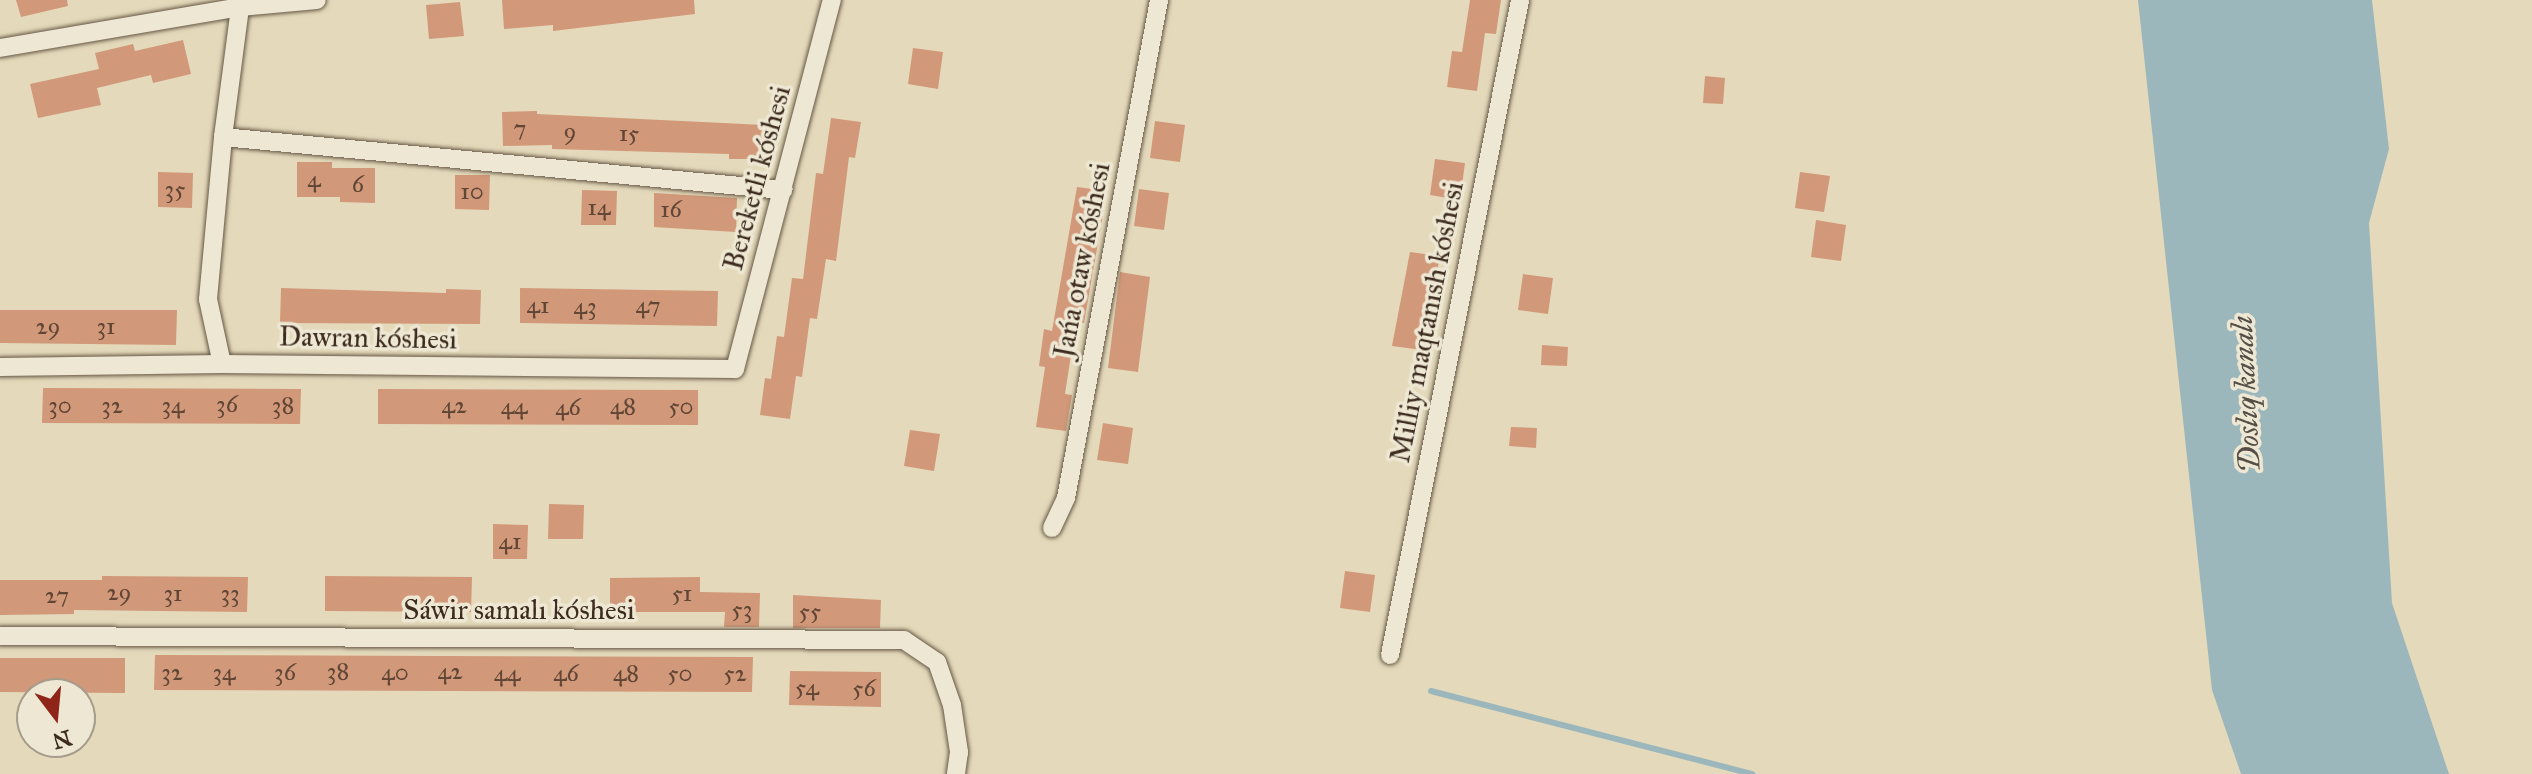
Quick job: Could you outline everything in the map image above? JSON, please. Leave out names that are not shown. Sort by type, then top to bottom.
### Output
[{"type":"street","points":[[0,48],[240,4],[317,0]]},
{"type":"street","name":"Bereketli kóshesi","points":[[735,369],[832,0]]},
{"type":"street","name":"Jańa otaw kóshesi","points":[[1052,528],[1066,498],[1159,0]]},
{"type":"street","name":"Milliy maqtanısh kóshesi","points":[[1390,655],[1520,0]]},
{"type":"street","points":[[222,364],[208,299],[223,137],[240,4]]},
{"type":"street","points":[[223,137],[783,190]]},
{"type":"street","name":"Dawran kóshesi","points":[[0,367],[222,364],[735,369]]},
{"type":"street","name":"Sáwir samalı kóshesi","points":[[0,636],[904,640],[937,662],[952,705],[959,752],[956,774]]},
{"type":"water","name":"Doslıq kanalı","points":[[2138,0],[2372,0],[2389,149],[2369,223],[2392,603],[2449,774],[2241,774],[2212,690]]},
{"type":"building","points":[[16,0],[67,0],[68,6],[21,17]]},
{"type":"building","points":[[502,0],[694,0],[695,14],[553,31],[553,25],[504,29]]},
{"type":"building","points":[[1470,0],[1501,0],[1496,34],[1485,33],[1477,91],[1447,87],[1452,51],[1462,52]]},
{"type":"building","points":[[460,2],[464,36],[429,39],[426,5]]},
{"type":"building","points":[[183,40],[191,74],[153,83],[151,75],[97,88],[101,105],[38,118],[30,84],[99,69],[95,53],[133,44],[135,51]]},
{"type":"building","points":[[913,48],[943,52],[938,89],[908,84]]},
{"type":"building","points":[[1705,76],[1725,78],[1723,104],[1703,103]]},
{"type":"building","points":[[537,111],[537,114],[764,125],[764,159],[729,159],[729,154],[552,149],[552,145],[503,146],[502,112]]},
{"type":"building","points":[[831,118],[861,122],[855,158],[849,157],[836,261],[826,259],[817,319],[810,318],[802,377],[796,376],[790,419],[760,415],[765,378],[771,379],[777,336],[784,337],[792,278],[803,279],[816,173],[823,174]]},
{"type":"building","points":[[1155,121],[1185,125],[1180,162],[1150,158]]},
{"type":"building","points":[[1435,159],[1465,163],[1460,200],[1430,195]]},
{"type":"building","points":[[297,162],[332,162],[332,168],[375,168],[375,203],[340,202],[340,197],[297,197]]},
{"type":"building","points":[[158,172],[193,173],[192,208],[158,207]]},
{"type":"building","points":[[1800,172],[1830,176],[1824,212],[1795,208]]},
{"type":"building","points":[[455,175],[490,175],[489,210],[455,209]]},
{"type":"building","points":[[1077,187],[1107,191],[1084,323],[1076,322],[1065,394],[1072,395],[1066,431],[1036,427],[1045,367],[1039,366],[1044,329],[1052,331]]},
{"type":"building","points":[[1139,189],[1169,193],[1164,230],[1134,226]]},
{"type":"building","points":[[582,190],[617,191],[616,225],[581,225]]},
{"type":"building","points":[[654,193],[737,198],[736,232],[654,227]]},
{"type":"building","points":[[1816,220],[1846,225],[1841,261],[1811,257]]},
{"type":"building","points":[[1410,252],[1440,256],[1422,350],[1392,346]]},
{"type":"building","points":[[1120,272],[1150,277],[1138,372],[1108,368]]},
{"type":"building","points":[[1523,274],[1553,278],[1548,314],[1518,310]]},
{"type":"building","points":[[281,288],[446,293],[446,289],[481,290],[480,324],[280,323]]},
{"type":"building","points":[[520,288],[718,291],[717,326],[520,323]]},
{"type":"building","points":[[0,310],[177,310],[176,345],[0,343]]},
{"type":"building","points":[[1542,345],[1568,347],[1567,366],[1541,365]]},
{"type":"building","points":[[43,388],[301,389],[300,424],[42,423]]},
{"type":"building","points":[[378,389],[698,390],[698,425],[378,424]]},
{"type":"building","points":[[1103,423],[1133,428],[1128,464],[1097,460]]},
{"type":"building","points":[[1511,427],[1537,428],[1536,448],[1509,446]]},
{"type":"building","points":[[910,430],[940,434],[934,471],[904,466]]},
{"type":"building","points":[[549,504],[584,505],[583,539],[548,539]]},
{"type":"building","points":[[493,524],[528,525],[527,559],[493,559]]},
{"type":"building","points":[[1345,571],[1375,575],[1370,612],[1340,608]]},
{"type":"building","points":[[102,576],[248,577],[247,612],[74,610],[74,614],[0,615],[0,580],[102,580]]},
{"type":"building","points":[[325,576],[472,577],[471,612],[325,611]]},
{"type":"building","points":[[700,577],[700,592],[760,593],[759,627],[724,627],[725,612],[610,612],[610,578]]},
{"type":"building","points":[[793,595],[881,600],[880,628],[793,628]]},
{"type":"building","points":[[155,655],[753,657],[752,692],[154,690]]},
{"type":"building","points":[[0,658],[125,658],[125,693],[96,693],[96,678],[16,678],[16,692],[0,692]]},
{"type":"building","points":[[790,671],[881,672],[881,707],[789,705]]},
{"type":"waterway","points":[[1431,691],[1752,774]]}]
